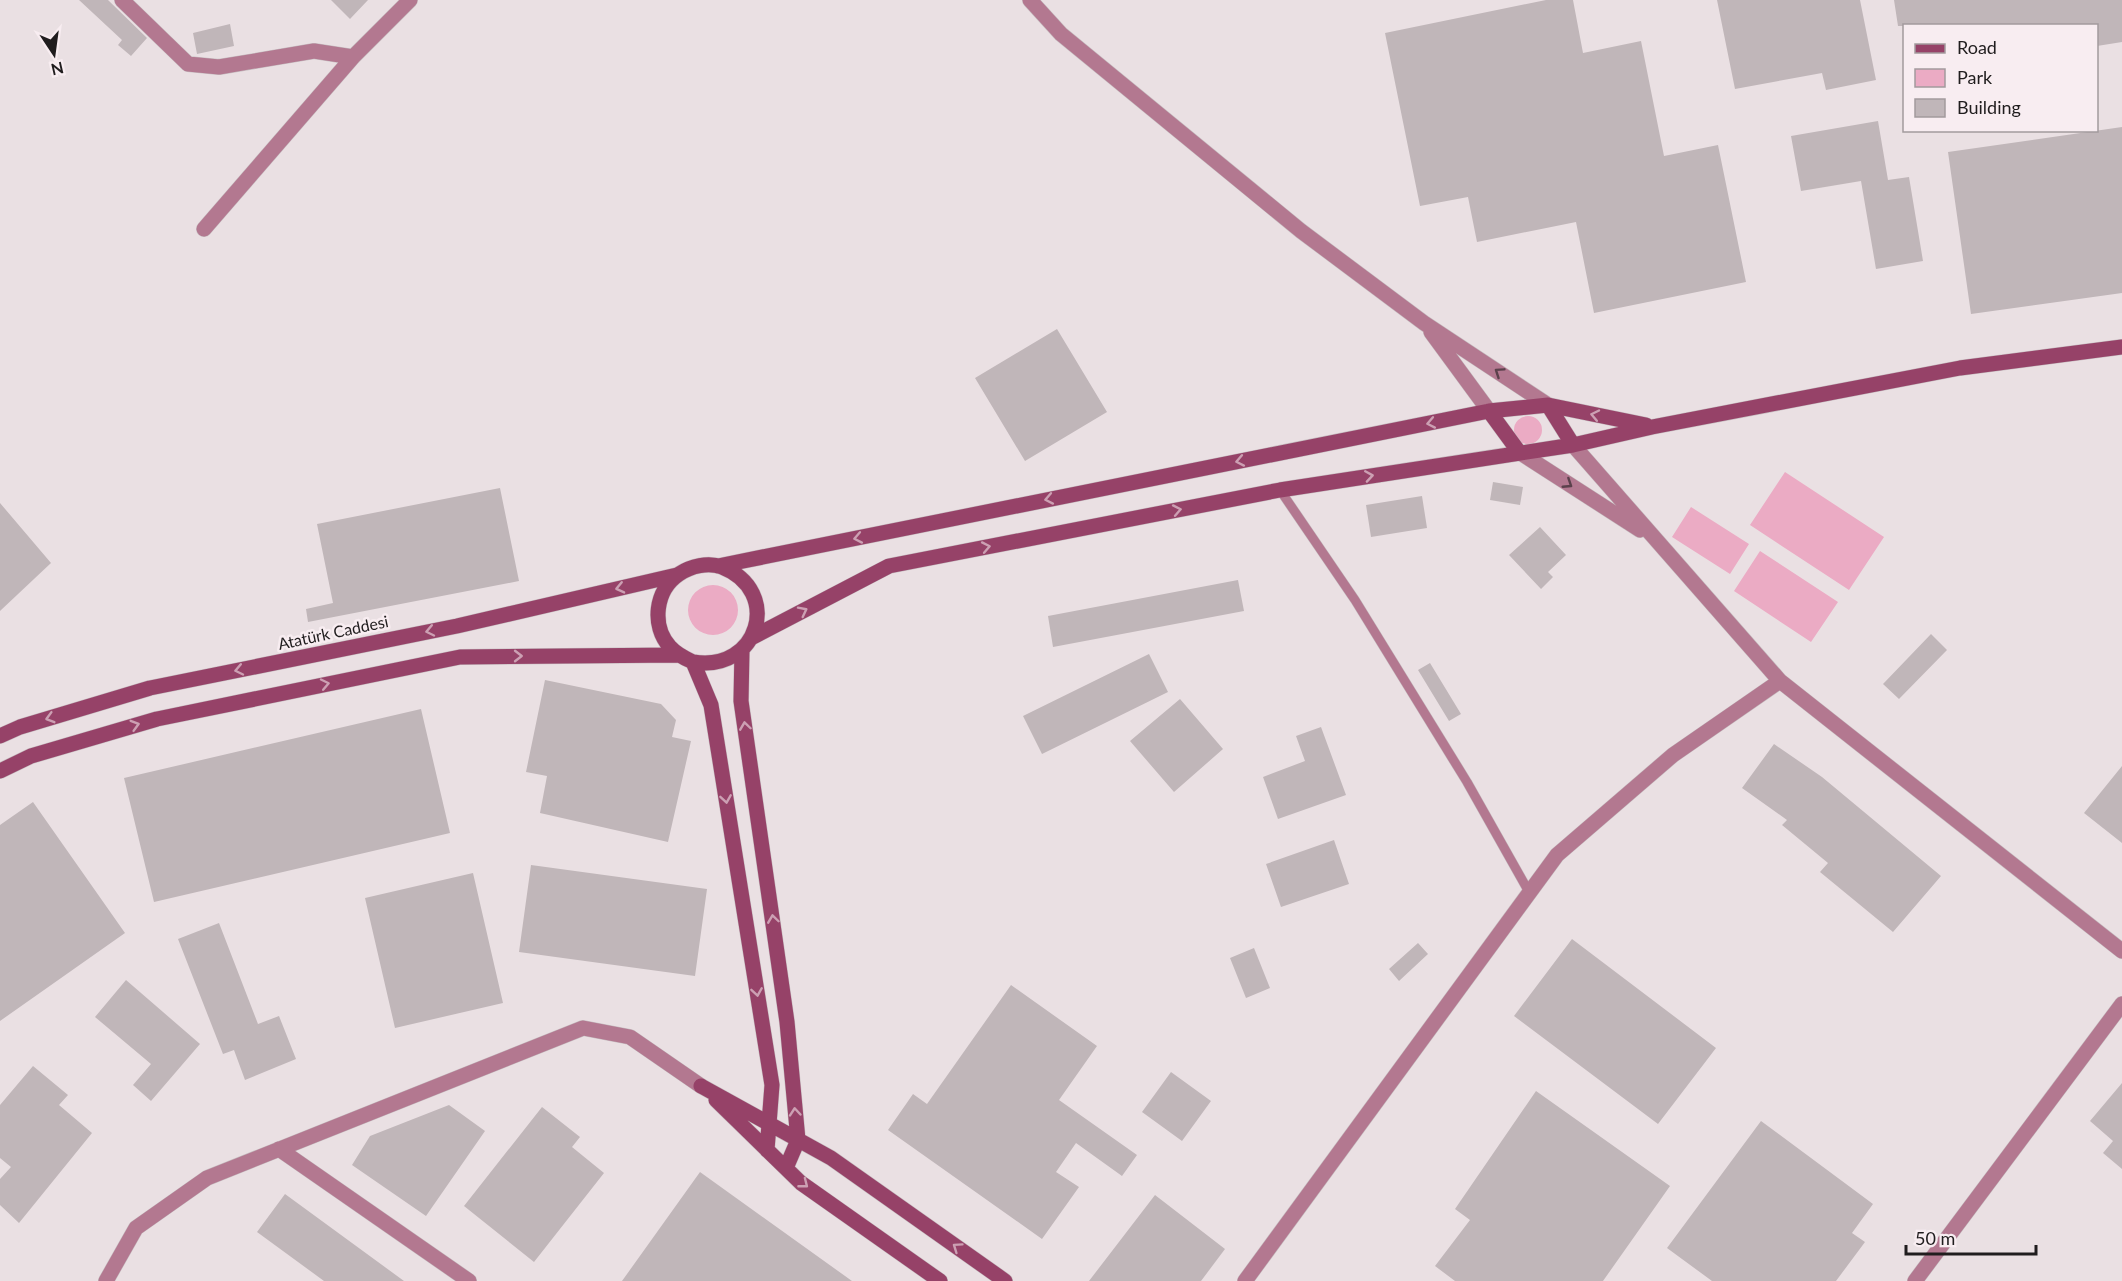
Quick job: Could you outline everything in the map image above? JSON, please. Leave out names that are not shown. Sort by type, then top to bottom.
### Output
[{"type":"street","points":[[122,0],[188,64],[219,67],[314,51],[353,57]]},
{"type":"street","points":[[204,229],[353,57],[411,0]]},
{"type":"street","points":[[1030,0],[1061,34],[1301,231],[1424,323],[1548,405],[1572,445],[1780,681],[2122,951]]},
{"type":"street","points":[[1424,323],[1519,453],[1656,540]]},
{"type":"street","points":[[0,771],[31,756],[157,719],[460,657],[686,659],[706,664],[719,663],[731,658],[747,644],[889,566],[1280,490],[1572,445],[1652,427],[1960,368],[2122,347]]},
{"type":"street","points":[[767,1150],[772,1085],[711,705],[686,659],[670,646],[662,635],[658,623],[661,596],[677,575],[697,567],[718,566],[1489,411],[1548,405],[1652,427]]},
{"type":"street","points":[[718,566],[744,581],[753,593],[757,608],[756,623],[747,644],[741,702],[788,1022],[798,1140],[786,1168]]},
{"type":"street","name":"Atatürk Caddesi","points":[[0,736],[20,726],[150,688],[457,626],[677,575]]},
{"type":"street","points":[[1245,1281],[1557,855],[1673,755],[1780,681]]},
{"type":"street","points":[[1915,1281],[2122,1004]]},
{"type":"street","points":[[106,1281],[136,1228],[207,1178],[583,1028],[630,1037],[701,1086],[831,1158],[1005,1281]]},
{"type":"street","points":[[701,1086],[801,1183],[940,1281]]},
{"type":"street","points":[[279,1149],[469,1281]]},
{"type":"lane","points":[[1280,490],[1355,600],[1467,782],[1529,892]]},
{"type":"green space","points":[[1528,416],[1538,420],[1542,430],[1538,440],[1528,444],[1518,440],[1514,430],[1518,420]]},
{"type":"green space","points":[[1785,472],[1884,537],[1849,590],[1750,525]]},
{"type":"green space","points":[[1691,507],[1749,544],[1730,574],[1672,537]]},
{"type":"green space","points":[[1760,551],[1838,602],[1811,642],[1734,591]]},
{"type":"green space","points":[[713,585],[722,587],[733,596],[738,610],[736,619],[727,630],[713,635],[704,633],[693,624],[688,610],[690,601],[699,590]]},
{"type":"building","points":[[79,0],[108,0],[147,38],[131,56],[118,45],[122,40]]},
{"type":"building","points":[[331,0],[368,0],[350,19]]},
{"type":"building","points":[[1546,0],[1573,0],[1583,53],[1641,41],[1664,156],[1718,145],[1746,282],[1594,313],[1576,222],[1477,242],[1468,197],[1420,206],[1385,33]]},
{"type":"building","points":[[1717,0],[1860,0],[1876,80],[1826,90],[1822,73],[1735,89]]},
{"type":"building","points":[[1894,0],[2122,0],[2122,42],[2098,46],[2098,24],[1903,24],[1903,26],[1898,26]]},
{"type":"building","points":[[230,24],[234,46],[197,54],[193,33]]},
{"type":"building","points":[[1878,121],[1888,180],[1909,177],[1923,261],[1876,269],[1861,181],[1801,191],[1791,136]]},
{"type":"building","points":[[2122,127],[2122,293],[1971,314],[1948,152]]},
{"type":"building","points":[[1057,329],[1107,412],[1025,461],[975,378]]},
{"type":"building","points":[[1493,482],[1523,487],[1520,505],[1490,500]]},
{"type":"building","points":[[500,488],[519,581],[308,622],[306,609],[333,603],[317,524]]},
{"type":"building","points":[[1422,496],[1427,528],[1371,537],[1366,505]]},
{"type":"building","points":[[0,503],[51,563],[0,611]]},
{"type":"building","points":[[1540,527],[1566,555],[1548,572],[1553,577],[1541,589],[1509,555]]},
{"type":"building","points":[[1238,580],[1244,611],[1053,647],[1048,616]]},
{"type":"building","points":[[1931,634],[1947,650],[1899,699],[1883,684]]},
{"type":"building","points":[[1149,654],[1168,692],[1042,754],[1023,716]]},
{"type":"building","points":[[1430,663],[1461,714],[1449,721],[1418,670]]},
{"type":"building","points":[[545,680],[661,704],[676,720],[672,737],[691,741],[668,842],[540,813],[547,776],[526,772]]},
{"type":"building","points":[[1180,699],[1223,749],[1174,792],[1130,741]]},
{"type":"building","points":[[421,709],[450,833],[154,902],[124,778]]},
{"type":"building","points":[[1321,727],[1346,795],[1278,819],[1263,777],[1305,761],[1296,736]]},
{"type":"building","points":[[1774,744],[1822,777],[1941,876],[1893,932],[1820,872],[1828,863],[1782,825],[1787,820],[1742,788]]},
{"type":"building","points":[[2122,766],[2122,843],[2084,813]]},
{"type":"building","points":[[33,802],[125,933],[0,1021],[0,825]]},
{"type":"building","points":[[1334,840],[1349,884],[1281,907],[1266,864]]},
{"type":"building","points":[[531,865],[707,889],[695,976],[519,952]]},
{"type":"building","points":[[473,873],[503,1003],[395,1028],[365,898]]},
{"type":"building","points":[[219,923],[258,1024],[279,1016],[296,1059],[245,1080],[234,1050],[223,1054],[178,939]]},
{"type":"building","points":[[1572,939],[1716,1048],[1658,1124],[1514,1016]]},
{"type":"building","points":[[1418,943],[1428,954],[1399,981],[1389,969]]},
{"type":"building","points":[[1254,948],[1270,988],[1246,998],[1230,958]]},
{"type":"building","points":[[126,980],[200,1044],[151,1101],[133,1085],[151,1064],[95,1017]]},
{"type":"building","points":[[1011,985],[1097,1046],[1059,1100],[1137,1155],[1122,1176],[1076,1143],[1056,1172],[1079,1187],[1042,1239],[888,1130],[913,1094],[927,1104]]},
{"type":"building","points":[[33,1066],[68,1095],[59,1105],[92,1133],[19,1223],[0,1205],[0,1179],[11,1167],[0,1158],[0,1105]]},
{"type":"building","points":[[1171,1072],[1211,1101],[1182,1141],[1142,1112]]},
{"type":"building","points":[[2122,1083],[2122,1169],[2103,1153],[2113,1141],[2090,1121]]},
{"type":"building","points":[[1536,1091],[1670,1186],[1603,1281],[1455,1281],[1435,1266],[1470,1220],[1455,1209]]},
{"type":"building","points":[[449,1105],[485,1131],[426,1216],[352,1165],[370,1136]]},
{"type":"building","points":[[542,1107],[580,1137],[572,1147],[604,1173],[534,1262],[464,1206]]},
{"type":"building","points":[[1761,1121],[1873,1204],[1852,1233],[1865,1242],[1836,1281],[1712,1281],[1667,1248]]},
{"type":"building","points":[[700,1172],[852,1281],[622,1281]]},
{"type":"building","points":[[285,1194],[404,1281],[324,1281],[257,1232]]},
{"type":"building","points":[[1155,1195],[1225,1249],[1201,1281],[1089,1281]]}]
